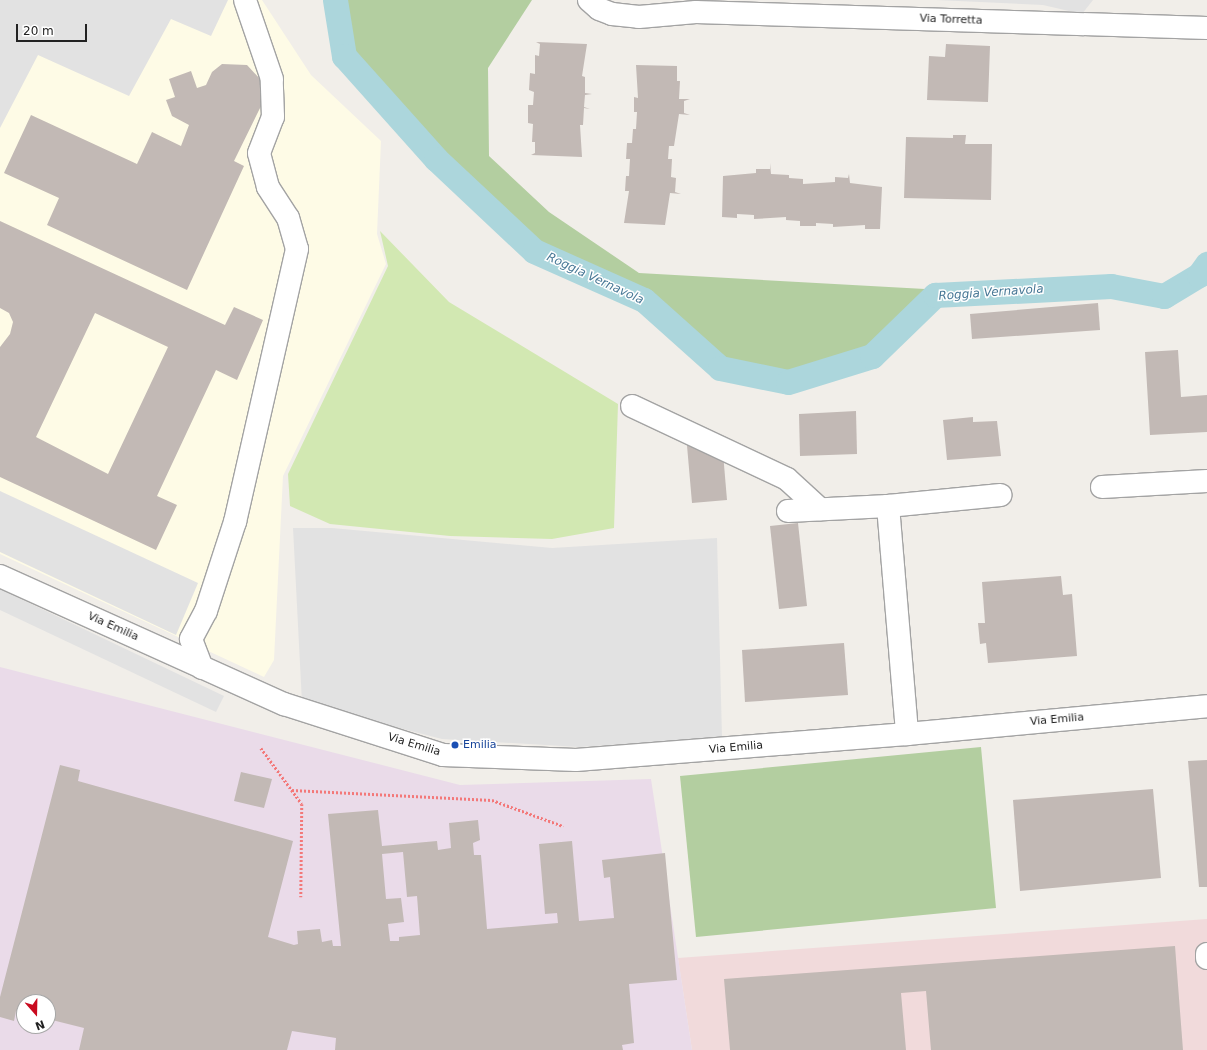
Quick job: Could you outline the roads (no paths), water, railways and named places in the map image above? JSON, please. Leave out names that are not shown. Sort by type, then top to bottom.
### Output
[{"type":"street","points":[[202,668],[191,640],[206,611],[235,522],[297,249],[288,218],[268,187],[259,153],[272,117],[272,79],[245,0]]},
{"type":"street","name":"Via Torretta","points":[[589,0],[599,9],[639,17],[696,12],[1207,28]]},
{"type":"street","points":[[621,14],[639,0]]},
{"type":"street","name":"Via Torretta","points":[[671,0],[696,12]]},
{"type":"street","points":[[632,406],[787,479],[820,509]]},
{"type":"street","points":[[1102,487],[1207,481]]},
{"type":"street","points":[[788,511],[888,506],[1000,495]]},
{"type":"street","points":[[888,506],[908,734]]},
{"type":"street","name":"Via Emilia","points":[[0,576],[284,704],[443,754],[576,760],[908,734],[1207,706]]},
{"type":"waterway","name":"Roggia Vernavola","points":[[335,0],[344,56],[436,159],[534,251],[644,300],[720,368],[788,382],[872,356],[935,295],[1111,286],[1164,296],[1199,275],[1207,264]]},
{"type":"place","name":"Emilia","points":[[455,745]]}]
